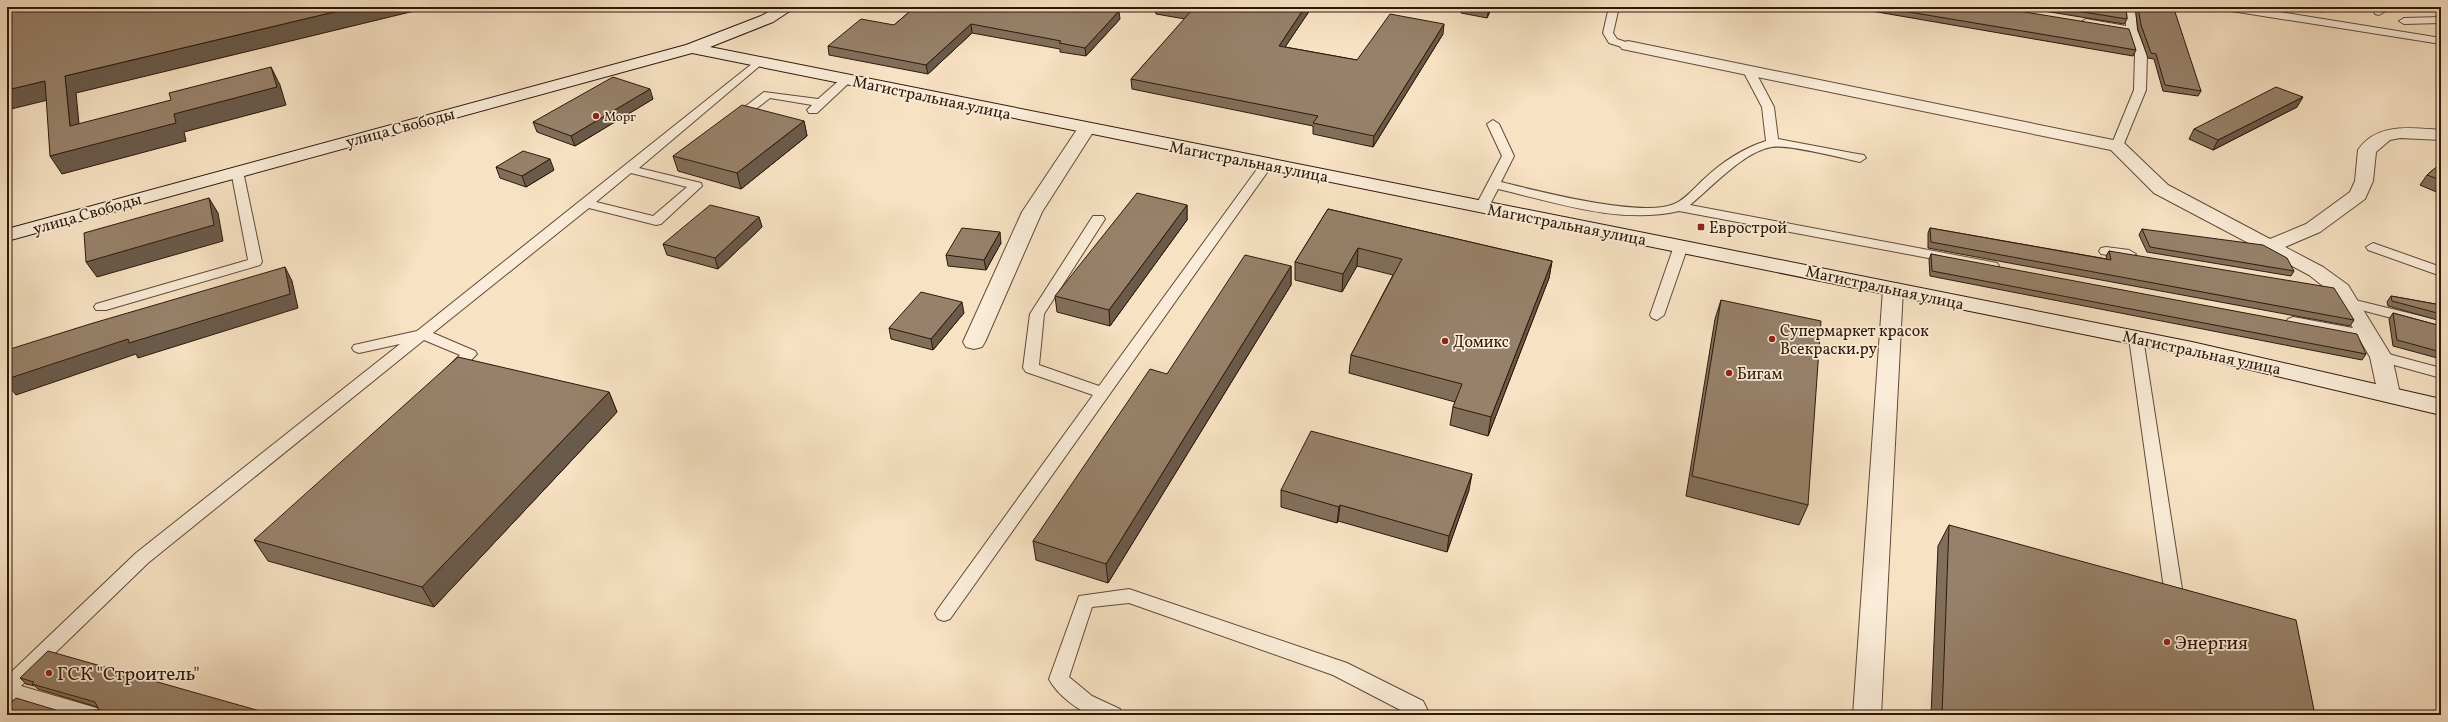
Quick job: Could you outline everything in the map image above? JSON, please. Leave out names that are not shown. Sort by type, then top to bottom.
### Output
[{"type":"main road","name":"улица Свободы","points":[[7,235],[692,48],[767,19],[788,7]]},
{"type":"main road","points":[[1628,46],[2117,146],[2161,189],[2316,270],[2346,296],[2381,357],[2389,394]]},
{"type":"main road","name":"Магистральная улица","points":[[692,48],[1086,129],[1681,246],[2136,338],[2389,394],[2441,407]]},
{"type":"main road","points":[[974,342],[1032,212],[1086,129]]},
{"type":"main road","points":[[2270,246],[2313,228],[2358,195],[2364,181],[2367,150],[2384,136],[2400,133],[2441,135]]},
{"type":"main road","points":[[1867,715],[1893,289]]},
{"type":"lane","points":[[1614,7],[1608,33],[1613,41],[1628,46]]},
{"type":"lane","points":[[2117,146],[2140,90],[2141,54],[2132,30],[2130,7]]},
{"type":"lane","points":[[2225,7],[2262,10],[2441,41]]},
{"type":"lane","points":[[2404,20],[2441,20]]},
{"type":"lane","points":[[2077,21],[2132,30]]},
{"type":"lane","points":[[93,715],[7,689],[142,558],[629,169],[758,62]]},
{"type":"lane","points":[[1749,71],[1768,107],[1772,143]]},
{"type":"lane","points":[[726,126],[768,94],[817,106],[846,80]]},
{"type":"lane","points":[[1482,207],[1508,156],[1493,124]]},
{"type":"lane","points":[[1679,207],[1707,182],[1740,158],[1772,143],[1860,158]]},
{"type":"lane","points":[[944,614],[1267,164]]},
{"type":"lane","points":[[586,203],[656,221],[696,186],[629,169]]},
{"type":"lane","points":[[100,307],[255,262],[237,171]]},
{"type":"lane","points":[[1493,184],[1620,210],[1652,211],[1679,207],[2008,269]]},
{"type":"lane","points":[[1098,219],[1038,314],[1031,368],[1103,393]]},
{"type":"lane","points":[[1657,315],[1681,246]]},
{"type":"lane","points":[[2373,247],[2441,272]]},
{"type":"lane","points":[[2106,250],[2145,257]]},
{"type":"lane","points":[[2310,285],[2441,326]]},
{"type":"lane","points":[[2277,319],[2369,336]]},
{"type":"lane","points":[[360,348],[423,334],[470,354],[443,380]]},
{"type":"lane","points":[[2136,338],[2173,589]]},
{"type":"lane","points":[[2381,357],[2441,373]]},
{"type":"lane","points":[[1113,715],[1086,702],[1059,679],[1084,601],[1129,596],[1340,669],[1416,707],[1420,715]]},
{"type":"building","points":[[7,7],[355,7],[65,76],[70,126],[171,100],[169,93],[271,67],[277,87],[174,114],[176,123],[50,156],[45,81],[7,90]]},
{"type":"building","points":[[915,7],[1095,7],[1119,11],[1085,48],[1059,43],[1061,41],[971,24],[926,65],[828,46],[861,19],[894,25]]},
{"type":"building","points":[[1172,7],[1305,7],[1279,46],[1357,60],[1390,14],[1444,24],[1374,136],[1313,123],[1318,116],[1131,79],[1192,10]]},
{"type":"building","points":[[1879,7],[1994,7],[2129,29],[2136,50]]},
{"type":"building","points":[[2051,7],[2126,7],[2127,19]]},
{"type":"building","points":[[2138,7],[2174,9],[2201,91],[2165,85],[2156,54],[2151,53],[2141,25]]},
{"type":"building","points":[[613,77],[650,89],[571,136],[533,122]]},
{"type":"building","points":[[2276,87],[2303,97],[2218,140],[2194,129]]},
{"type":"building","points":[[742,105],[804,121],[737,173],[673,156]]},
{"type":"building","points":[[523,151],[550,159],[522,176],[496,167]]},
{"type":"building","points":[[2441,163],[2441,180],[2427,175]]},
{"type":"building","points":[[1137,193],[1187,205],[1109,310],[1055,296]]},
{"type":"building","points":[[209,198],[214,225],[86,262],[84,233]]},
{"type":"building","points":[[710,205],[759,217],[715,258],[663,244]]},
{"type":"building","points":[[1328,209],[1552,261],[1491,417],[1453,407],[1462,384],[1351,355],[1402,259],[1358,248],[1343,274],[1295,262]]},
{"type":"building","points":[[962,228],[1000,232],[984,260],[946,255]]},
{"type":"building","points":[[1930,228],[2111,260],[2109,251],[2334,288],[2354,320],[1931,242]]},
{"type":"building","points":[[2142,229],[2263,245],[2287,258],[2294,271],[2150,247]]},
{"type":"building","points":[[1931,254],[2357,334],[2366,354],[1932,271]]},
{"type":"building","points":[[1245,255],[1291,266],[1106,564],[1033,541],[1150,369],[1167,374]]},
{"type":"building","points":[[285,267],[290,294],[129,343],[128,339],[7,379],[7,350]]},
{"type":"building","points":[[921,292],[962,302],[931,339],[889,328]]},
{"type":"building","points":[[2391,296],[2441,305],[2441,314],[2392,301]]},
{"type":"building","points":[[1721,300],[1821,321],[1808,505],[1692,476]]},
{"type":"building","points":[[2393,313],[2441,326],[2441,352],[2397,340]]},
{"type":"building","points":[[458,357],[609,392],[422,587],[254,540]]},
{"type":"building","points":[[1311,431],[1472,474],[1449,536],[1281,490]]},
{"type":"building","points":[[1949,525],[2296,620],[2315,715],[1942,715]]},
{"type":"building","points":[[48,651],[274,715],[7,715],[7,706],[16,698],[59,711],[99,710],[95,702],[32,684],[34,682],[20,678]]},
{"type":"place","name":"Морг","points":[[596,116]]},
{"type":"place","name":"Еврострой","points":[[1701,227]]},
{"type":"place","name":"Супермаркет красок Всекраски.ру","points":[[1772,339]]},
{"type":"place","name":"Домикс","points":[[1445,341]]},
{"type":"place","name":"Бигам","points":[[1729,373]]},
{"type":"place","name":"Энергия","points":[[2167,642]]},
{"type":"place","name":"ГСК \"Строитель\"","points":[[49,673]]}]
